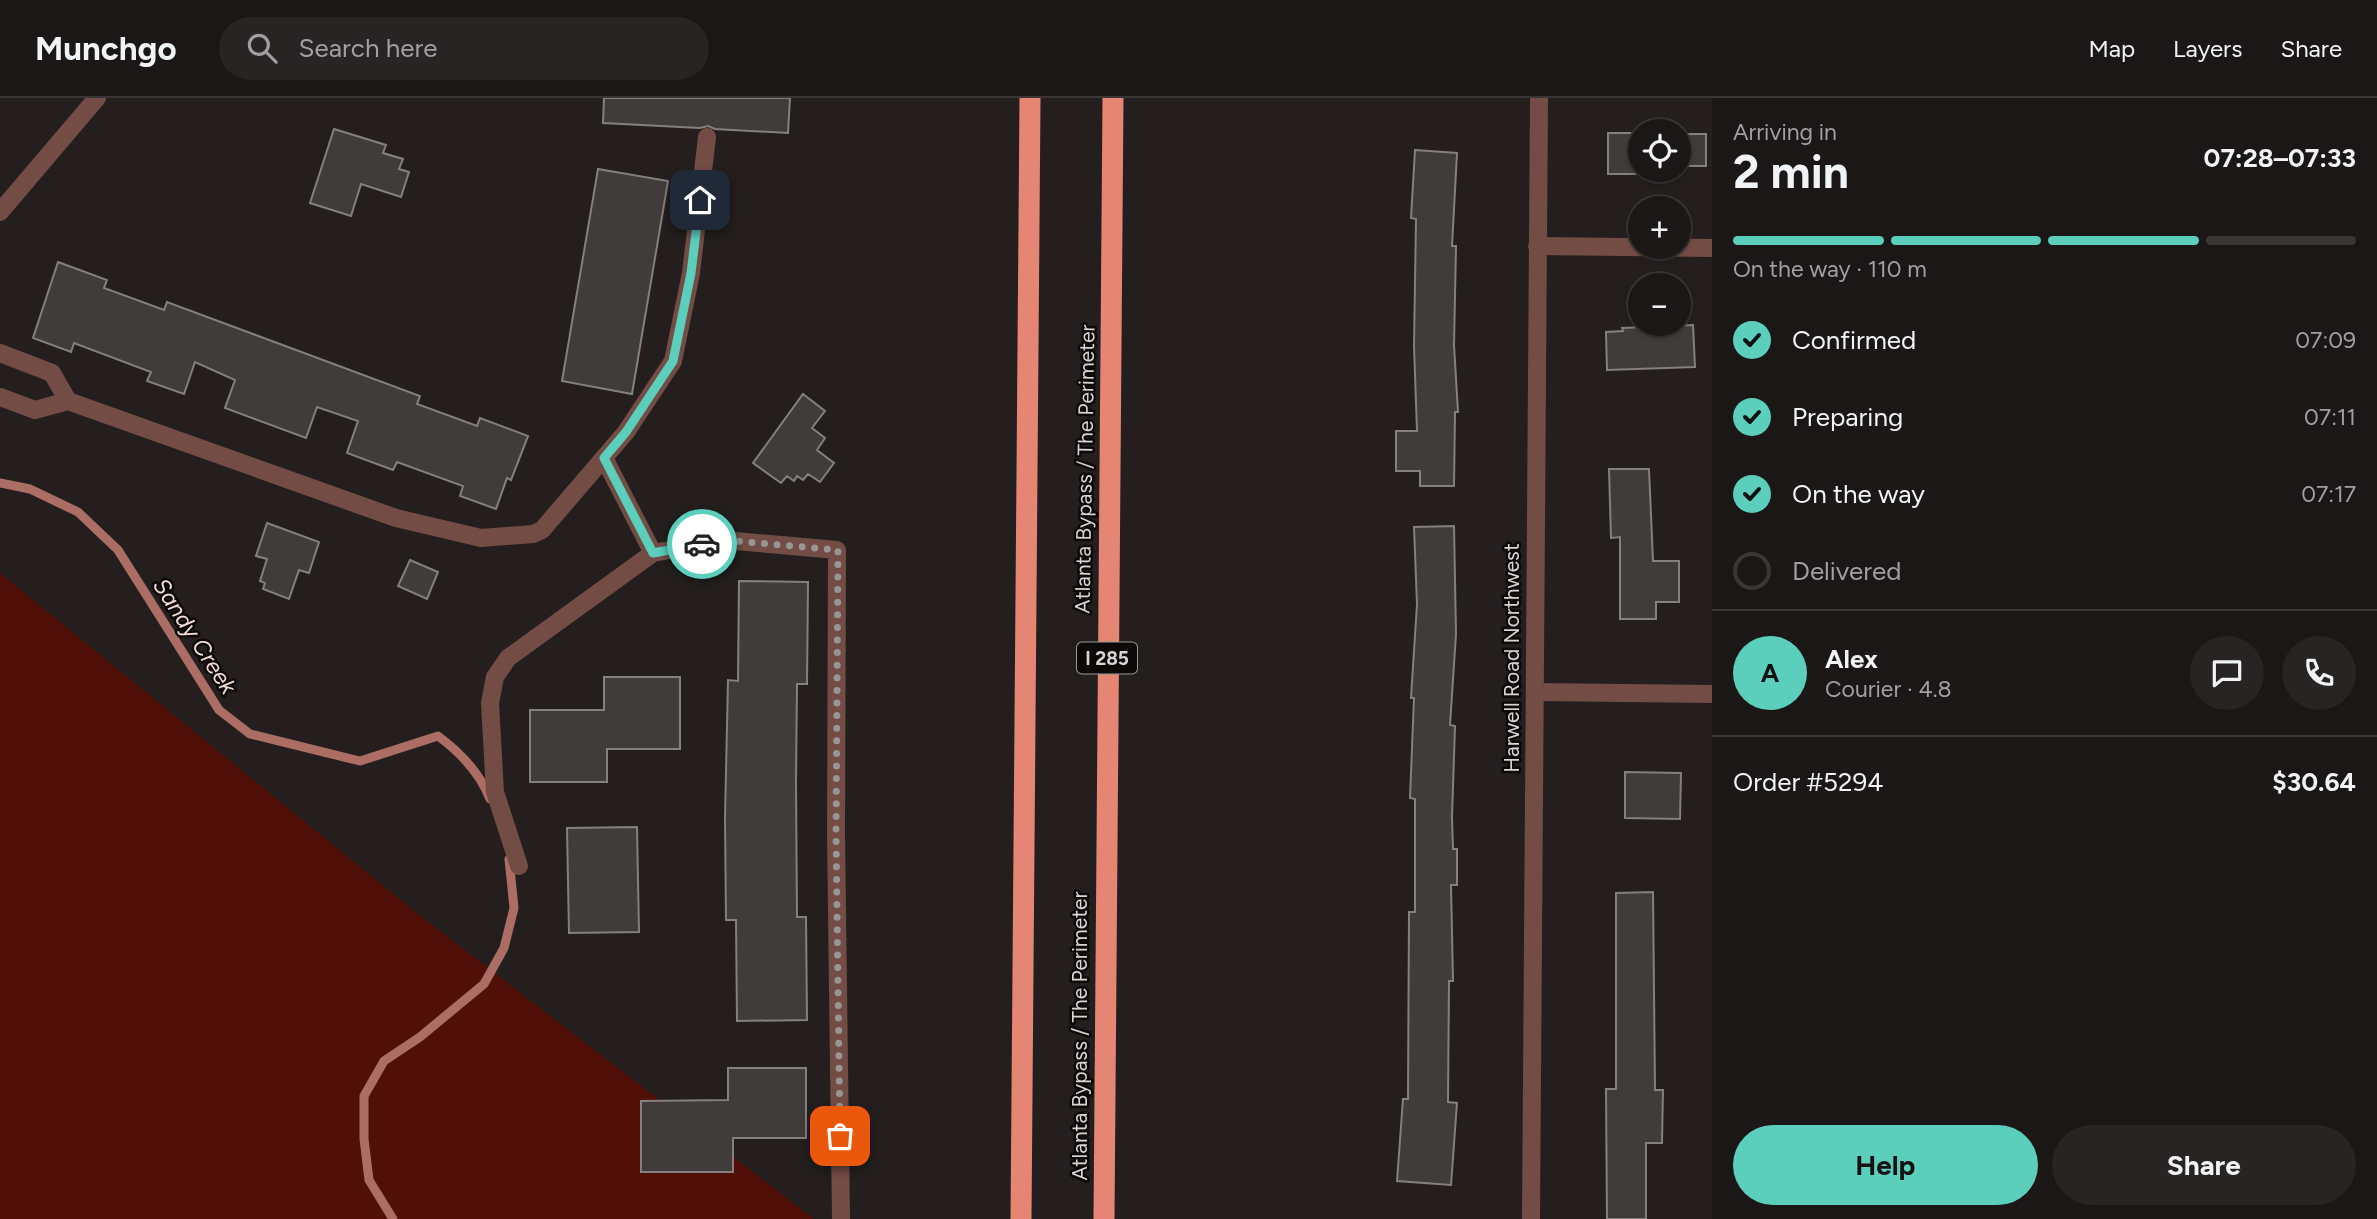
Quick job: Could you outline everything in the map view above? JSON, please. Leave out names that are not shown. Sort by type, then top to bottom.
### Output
[{"type":"highway","points":[[1021,1219],[1030,98]]},
{"type":"highway","name":"Atlanta Bypass / The Perimeter","points":[[1104,1219],[1113,98]]},
{"type":"street","points":[[0,212],[97,98]]},
{"type":"street","name":"Harwell Road Northwest","points":[[1531,1219],[1539,98]]},
{"type":"street","points":[[0,397],[35,410],[68,401],[397,518],[481,538],[533,534],[542,530],[626,432],[673,361],[691,273],[707,137]]},
{"type":"street","points":[[1537,246],[1712,248]]},
{"type":"street","points":[[0,352],[52,373],[68,401]]},
{"type":"street","points":[[604,458],[653,553]]},
{"type":"street","points":[[519,866],[495,792],[490,703],[495,677],[508,659],[653,553],[724,540],[838,550],[836,834],[841,1219]]},
{"type":"street","points":[[1535,692],[1712,694]]},
{"type":"shaded area","points":[[0,573],[418,914],[814,1219],[0,1219]]},
{"type":"building","points":[[604,98],[790,98],[788,133],[715,129],[708,126],[700,128],[603,123]]},
{"type":"building","points":[[334,129],[386,145],[383,153],[403,159],[399,169],[409,172],[401,197],[361,184],[351,216],[310,203]]},
{"type":"building","points":[[1608,133],[1628,133],[1628,174],[1608,174]]},
{"type":"building","points":[[1691,134],[1706,134],[1706,166],[1691,166]]},
{"type":"building","points":[[1415,150],[1457,153],[1452,246],[1456,246],[1454,345],[1458,412],[1455,412],[1454,486],[1420,486],[1420,471],[1396,471],[1396,431],[1417,431],[1414,346],[1416,219],[1411,218]]},
{"type":"building","points":[[598,169],[668,181],[632,394],[562,381]]},
{"type":"building","points":[[58,262],[107,280],[104,288],[164,310],[167,302],[420,396],[417,404],[477,426],[480,418],[528,436],[511,480],[507,478],[496,509],[460,496],[463,486],[397,462],[393,470],[347,453],[358,421],[317,407],[306,438],[225,408],[235,380],[195,362],[184,394],[147,381],[151,372],[74,343],[71,352],[33,338]]},
{"type":"building","points":[[1691,325],[1695,367],[1607,370],[1606,332],[1623,331],[1622,328],[1628,328],[1628,336],[1691,336]]},
{"type":"building","points":[[803,394],[825,411],[812,428],[825,438],[817,450],[834,463],[820,482],[808,474],[803,480],[797,476],[794,481],[787,476],[781,483],[753,463]]},
{"type":"building","points":[[1609,469],[1649,469],[1653,561],[1679,561],[1679,602],[1656,602],[1656,619],[1620,619],[1620,537],[1611,538]]},
{"type":"building","points":[[267,523],[319,542],[309,573],[299,570],[289,599],[263,589],[265,583],[260,581],[267,559],[256,556]]},
{"type":"building","points":[[1454,526],[1456,634],[1450,725],[1455,726],[1452,817],[1453,849],[1457,849],[1457,885],[1451,885],[1453,981],[1449,981],[1448,1102],[1457,1103],[1451,1185],[1397,1181],[1403,1099],[1408,1099],[1409,912],[1415,912],[1415,799],[1410,798],[1414,698],[1411,698],[1417,604],[1414,527]]},
{"type":"building","points":[[410,560],[438,572],[427,599],[398,586]]},
{"type":"building","points":[[739,581],[808,582],[807,684],[797,684],[796,783],[797,917],[806,917],[807,1020],[737,1021],[736,920],[726,920],[725,818],[728,680],[738,681]]},
{"type":"building","points":[[604,677],[680,677],[680,749],[607,749],[607,782],[530,782],[530,710],[604,710]]},
{"type":"building","points":[[1625,772],[1681,773],[1680,819],[1625,818]]},
{"type":"building","points":[[637,827],[639,932],[569,933],[567,828]]},
{"type":"building","points":[[1653,892],[1655,1090],[1663,1090],[1662,1143],[1646,1143],[1646,1219],[1607,1219],[1606,1089],[1616,1089],[1616,893]]},
{"type":"building","points":[[728,1068],[806,1068],[806,1138],[733,1138],[733,1172],[641,1172],[641,1101],[728,1100]]},
{"type":"waterway","name":"Sandy Creek","points":[[0,483],[30,489],[78,512],[118,550],[219,710],[250,734],[360,761],[438,736],[469,764],[490,799]]},
{"type":"waterway","name":"Sandy Creek","points":[[393,1219],[369,1180],[364,1139],[364,1096],[384,1061],[420,1037],[484,984],[504,948],[514,908],[509,859]]},
{"type":"way so far","points":[[702,544],[724,540],[838,550],[836,834],[840,1136]]},
{"type":"route","points":[[700,200],[691,273],[673,361],[626,432],[604,458],[653,553],[702,544]]}]
